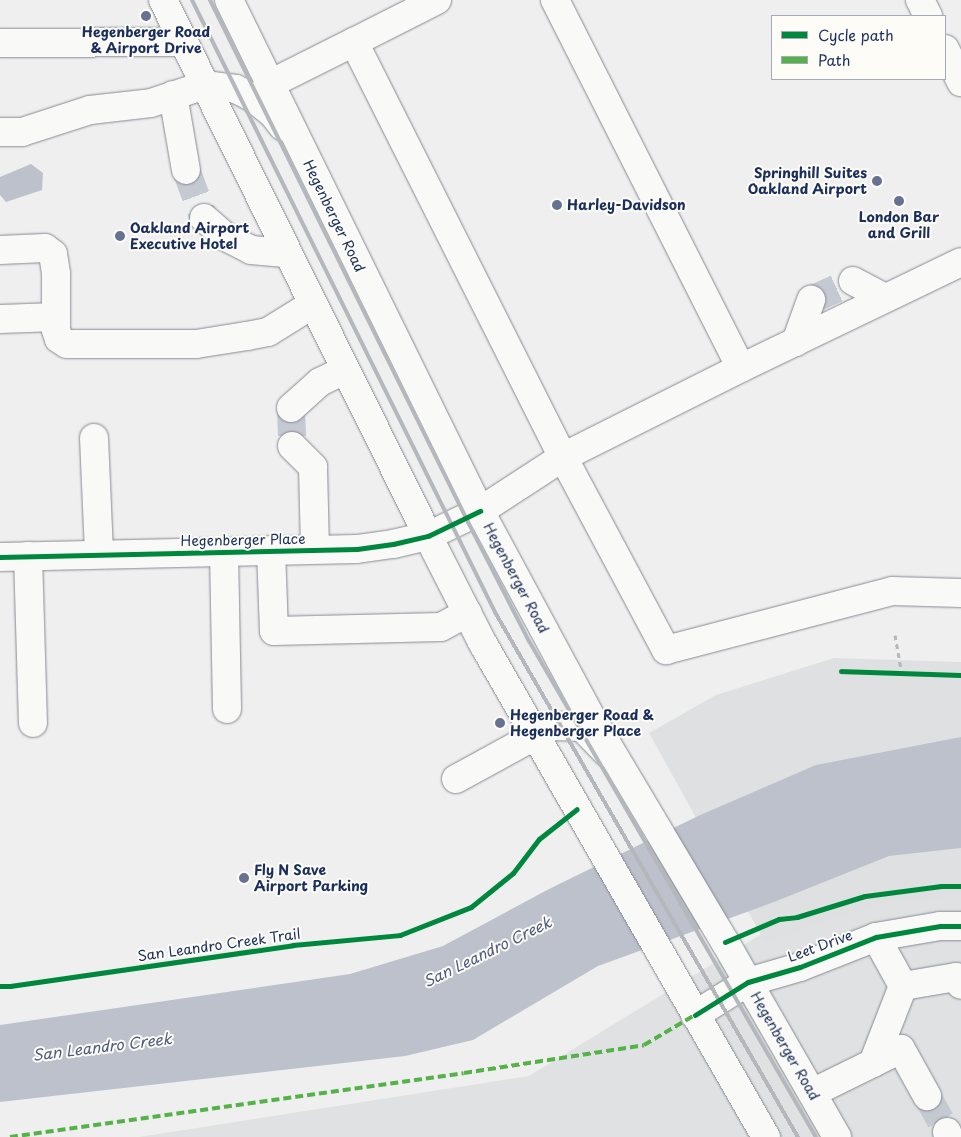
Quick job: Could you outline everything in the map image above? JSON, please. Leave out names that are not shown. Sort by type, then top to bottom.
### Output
[{"type":"main road","points":[[164,0],[345,370],[467,613],[534,736],[766,1137]]},
{"type":"main road","name":"Hegenberger Road","points":[[229,0],[480,511],[619,765],[720,932],[837,1137]]},
{"type":"main road","points":[[270,84],[437,0]]},
{"type":"main road","points":[[554,0],[741,368]]},
{"type":"main road","points":[[920,0],[928,15]]},
{"type":"main road","points":[[0,43],[184,42]]},
{"type":"main road","points":[[354,42],[563,457],[666,650],[892,591],[961,592]]},
{"type":"main road","points":[[946,51],[961,82]]},
{"type":"main road","points":[[0,132],[22,132],[90,110],[151,103],[205,84],[236,89],[252,97],[272,114],[306,158]]},
{"type":"main road","points":[[173,95],[186,170]]},
{"type":"main road","points":[[204,218],[226,237],[251,250],[288,253]]},
{"type":"main road","points":[[0,250],[45,248],[53,254],[56,274],[56,330],[59,339],[67,344],[196,344],[268,332],[313,304]]},
{"type":"main road","name":"Hegenberger Place","points":[[0,557],[315,550],[394,544],[428,536],[480,511],[563,457],[741,368],[961,262]]},
{"type":"main road","points":[[853,281],[885,298]]},
{"type":"main road","points":[[796,342],[811,300]]},
{"type":"main road","points":[[0,319],[56,317]]},
{"type":"main road","points":[[291,408],[320,382],[345,370]]},
{"type":"main road","points":[[94,438],[99,554]]},
{"type":"main road","points":[[292,446],[313,467],[315,550]]},
{"type":"main road","points":[[271,550],[274,631],[441,627],[467,613]]},
{"type":"main road","points":[[224,552],[227,709]]},
{"type":"main road","points":[[28,556],[34,723]]},
{"type":"main road","points":[[456,779],[553,726],[582,727],[619,765]]},
{"type":"main road","name":"Leet Drive","points":[[695,1014],[748,982],[800,967],[876,937],[940,926],[961,926]]},
{"type":"main road","points":[[876,937],[903,986]]},
{"type":"main road","points":[[903,986],[956,977],[961,985]]},
{"type":"main road","points":[[873,1063],[903,986]]},
{"type":"main road","points":[[812,1092],[901,1049],[926,1096]]},
{"type":"path","points":[[895,635],[902,674]]},
{"type":"path","points":[[893,673],[912,674]]},
{"type":"shaded area","points":[[834,658],[961,662],[961,895],[875,905],[765,942],[649,733],[716,695]]},
{"type":"shaded area","points":[[889,856],[961,858],[961,1137],[139,1137],[529,1076]]},
{"type":"water","points":[[31,164],[43,173],[42,190],[6,202],[0,195],[0,177]]},
{"type":"water","name":"San Leandro Creek","points":[[961,737],[961,848],[889,856],[774,902],[598,966],[473,1040],[405,1056],[0,1102],[0,1025],[350,974],[443,946],[549,889],[698,816],[816,765]]},
{"type":"tunnel","points":[[186,170],[204,218]]},
{"type":"tunnel","points":[[811,300],[853,281]]},
{"type":"tunnel","points":[[291,408],[292,446]]},
{"type":"tunnel","points":[[927,1096],[947,1132]]},
{"type":"railway","points":[[192,0],[496,614],[798,1137]]},
{"type":"railway","points":[[210,0],[468,522],[529,641],[816,1137]]},
{"type":"marked path","points":[[10,1137],[464,1073],[644,1045],[695,1015]]},
{"type":"cycle path","points":[[0,557],[357,549],[393,544],[428,536],[480,511]]},
{"type":"cycle path","points":[[841,671],[961,675]]},
{"type":"cycle path","name":"San Leandro Creek Trail","points":[[0,986],[293,945],[400,935],[471,907],[513,873],[539,839],[577,809]]},
{"type":"cycle path","points":[[725,942],[779,919],[797,917],[865,896],[941,886],[961,886]]},
{"type":"cycle path","points":[[695,1015],[748,982],[800,967],[876,937],[940,926],[961,926]]},
{"type":"place","name":"Hegenberger Road & Airport Drive","points":[[146,16]]},
{"type":"place","name":"Springhill Suites Oakland Airport","points":[[877,181]]},
{"type":"place","name":"London Bar and Grill","points":[[899,201]]},
{"type":"place","name":"Harley-Davidson","points":[[557,205]]},
{"type":"place","name":"Oakland Airport Executive Hotel","points":[[120,236]]},
{"type":"place","name":"Hegenberger Road & Hegenberger Place","points":[[500,723]]},
{"type":"place","name":"Fly N Save Airport Parking","points":[[244,878]]}]
